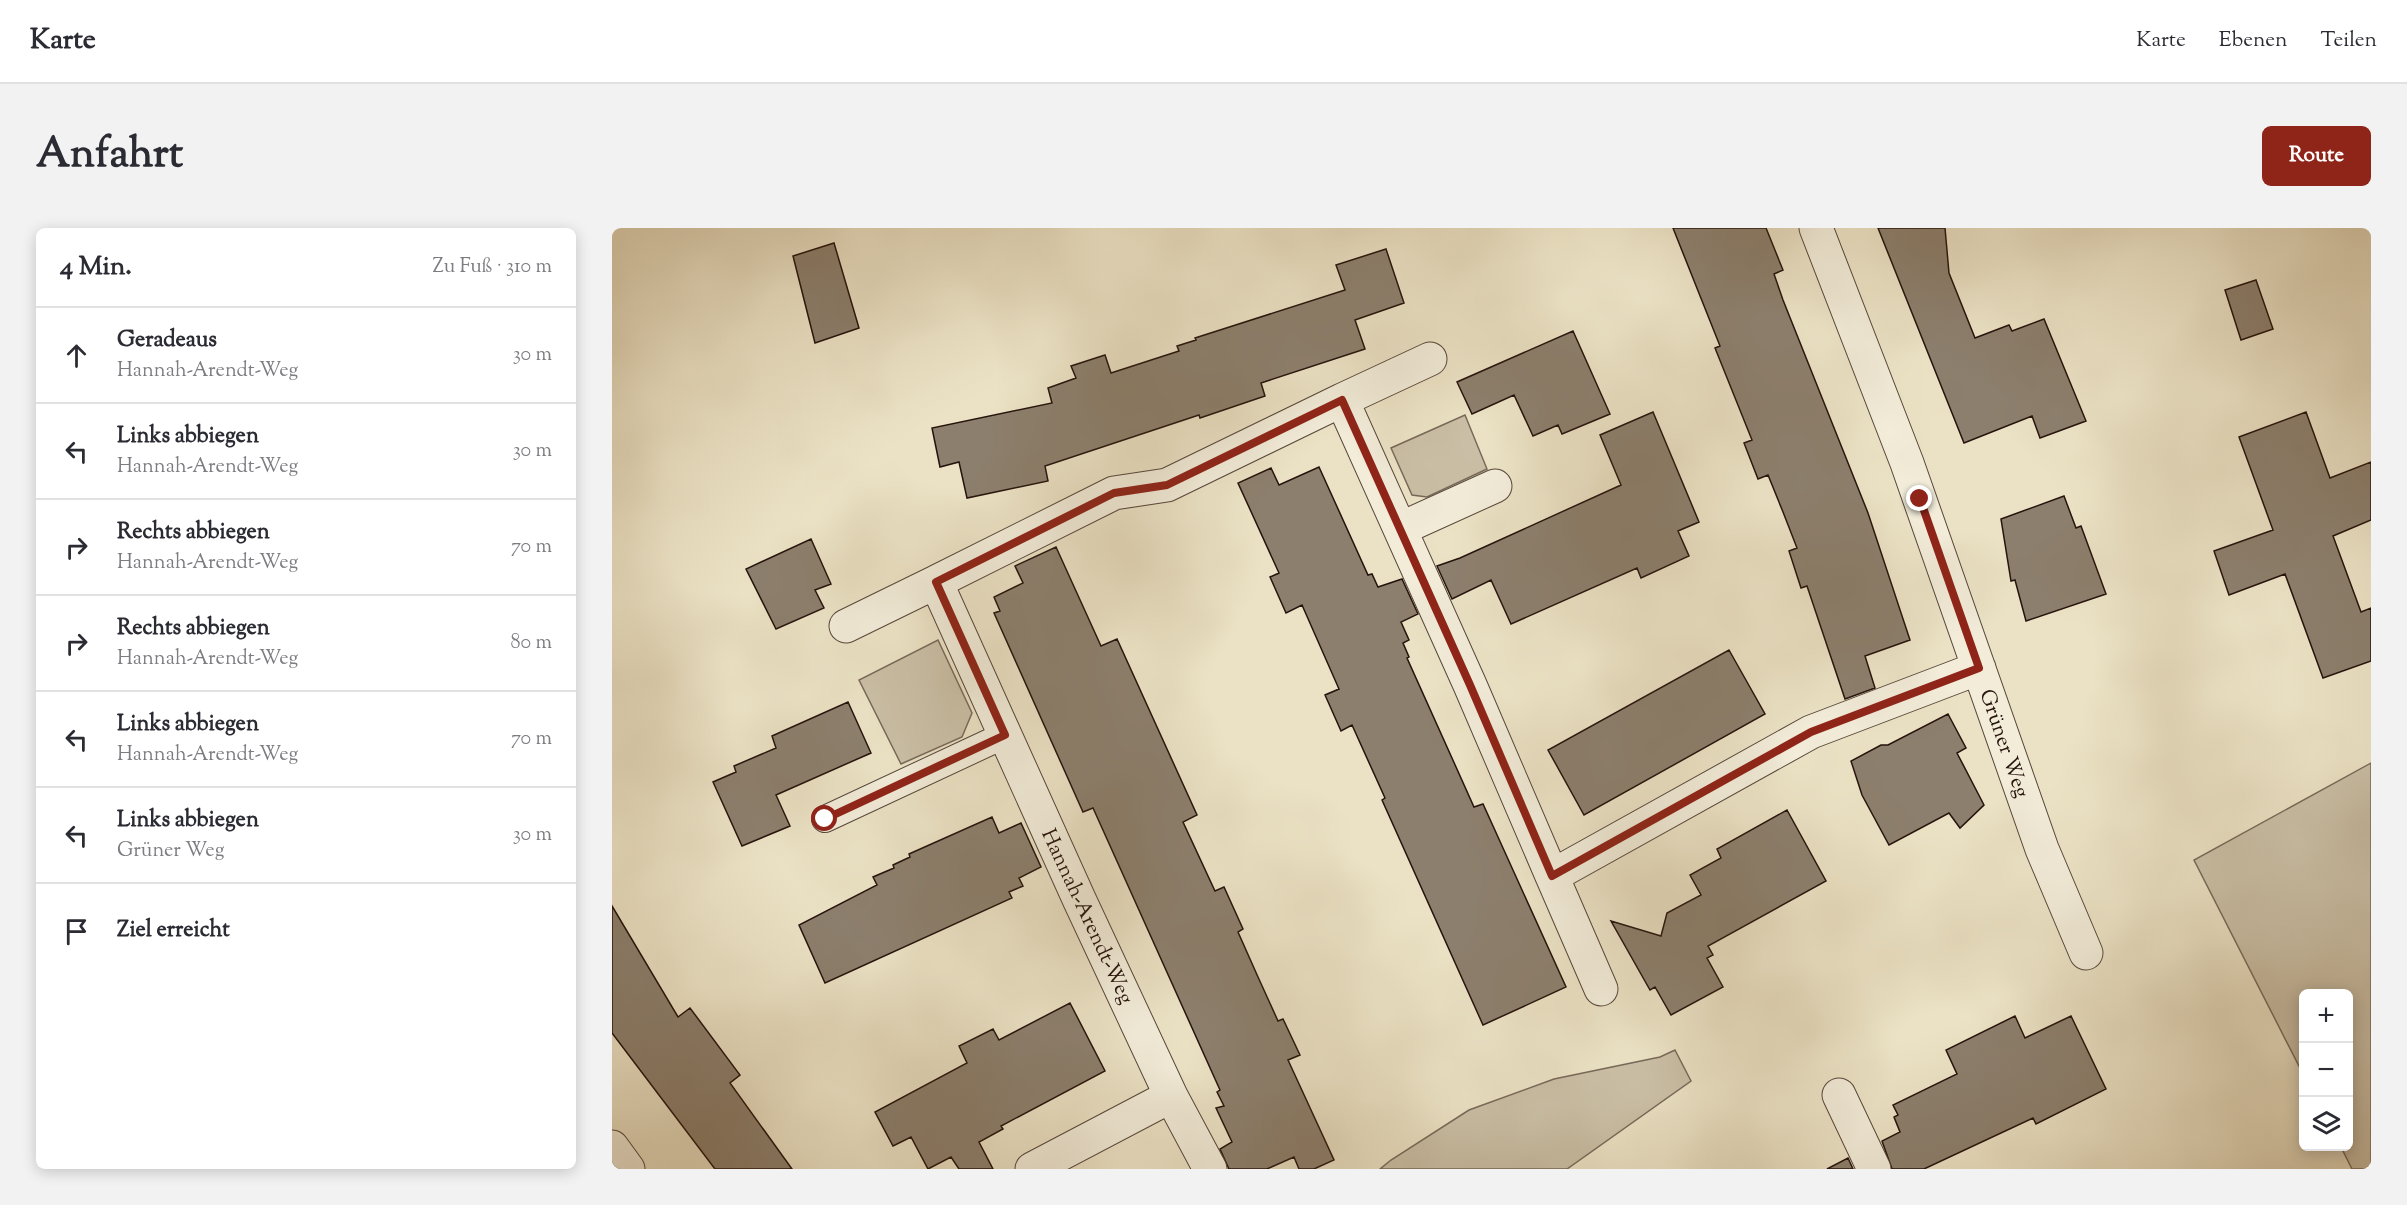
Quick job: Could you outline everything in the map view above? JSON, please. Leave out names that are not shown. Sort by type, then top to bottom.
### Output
[{"type":"street","name":"Grüner Weg","points":[[1816,228],[1907,463],[2042,849],[2085,953]]},
{"type":"street","points":[[846,626],[1114,493],[1167,485],[1430,359]]},
{"type":"street","points":[[1342,400],[1601,988]]},
{"type":"street","points":[[1400,529],[1495,486]]},
{"type":"street","name":"Hannah-Arendt-Weg","points":[[936,582],[1171,1096],[1210,1169]]},
{"type":"street","points":[[1552,876],[1811,732],[1979,668]]},
{"type":"street","points":[[1839,1095],[1874,1169]]},
{"type":"street","points":[[1032,1169],[1171,1096]]},
{"type":"street","points":[[612,1147],[628,1169]]},
{"type":"lane","points":[[825,819],[1005,735]]},
{"type":"shaded area","points":[[1465,415],[1487,469],[1427,497],[1412,495],[1391,448]]},
{"type":"shaded area","points":[[938,640],[972,713],[962,737],[901,764],[859,680]]},
{"type":"shaded area","points":[[2371,763],[2371,1169],[2352,1169],[2343,1151],[2353,1151],[2353,989],[2299,989],[2299,1066],[2194,860]]},
{"type":"shaded area","points":[[1675,1050],[1691,1081],[1567,1169],[1380,1169],[1469,1110],[1554,1079],[1660,1057]]},
{"type":"building","points":[[1673,228],[1766,228],[1783,270],[1774,274],[1783,300],[1868,513],[1910,640],[1865,656],[1875,688],[1845,699],[1807,586],[1801,588],[1789,551],[1797,548],[1783,512],[1768,475],[1758,479],[1744,443],[1752,440],[1715,348],[1720,346]]},
{"type":"building","points":[[1878,228],[1945,228],[1949,273],[1975,338],[2009,325],[2012,331],[2044,319],[2086,421],[2040,438],[2032,416],[1964,443]]},
{"type":"building","points":[[834,243],[859,328],[815,343],[793,256]]},
{"type":"building","points":[[1386,249],[1404,303],[1355,320],[1365,349],[1261,383],[1265,396],[1200,418],[1199,415],[1045,466],[1048,481],[967,498],[959,462],[940,467],[932,428],[1052,403],[1048,388],[1076,378],[1071,366],[1105,355],[1111,373],[1179,351],[1177,346],[1196,340],[1195,338],[1345,290],[1336,265]]},
{"type":"building","points":[[2256,280],[2273,329],[2241,340],[2225,290]]},
{"type":"building","points":[[1573,331],[1610,414],[1562,434],[1558,425],[1533,436],[1514,395],[1472,414],[1457,382]]},
{"type":"building","points":[[1653,412],[1699,522],[1678,531],[1689,556],[1641,578],[1637,568],[1511,624],[1491,580],[1452,599],[1437,566],[1460,558],[1621,485],[1600,435]]},
{"type":"building","points":[[2306,412],[2330,478],[2371,462],[2371,520],[2333,536],[2361,612],[2371,608],[2371,661],[2323,678],[2285,574],[2229,595],[2214,551],[2273,530],[2239,437]]},
{"type":"building","points":[[1319,467],[1368,575],[1372,574],[1378,587],[1402,579],[1418,614],[1401,622],[1409,640],[1403,643],[1409,657],[1407,658],[1474,807],[1483,804],[1566,987],[1483,1025],[1382,800],[1385,798],[1352,725],[1341,731],[1325,695],[1339,689],[1302,605],[1286,613],[1270,577],[1279,573],[1238,483],[1271,468],[1279,485]]},
{"type":"building","points":[[2064,496],[2076,528],[2081,526],[2106,594],[2026,621],[2015,580],[2011,581],[2001,519]]},
{"type":"building","points":[[811,539],[831,584],[815,590],[824,608],[776,629],[746,569]]},
{"type":"building","points":[[1056,547],[1101,646],[1117,639],[1197,815],[1183,822],[1215,891],[1224,887],[1243,929],[1238,932],[1258,977],[1278,1021],[1283,1019],[1300,1055],[1288,1060],[1334,1160],[1314,1169],[1299,1169],[1294,1157],[1267,1169],[1229,1169],[1220,1149],[1232,1142],[1216,1108],[1224,1106],[1217,1092],[1220,1090],[1093,808],[1083,812],[994,613],[1000,611],[994,597],[1023,583],[1015,566]]},
{"type":"building","points":[[1729,650],[1765,714],[1584,815],[1548,750]]},
{"type":"building","points":[[848,702],[871,753],[776,795],[790,826],[742,846],[713,782],[736,772],[734,766],[776,748],[772,736]]},
{"type":"building","points":[[1948,714],[1966,748],[1957,753],[1984,805],[1960,828],[1949,813],[1889,845],[1862,795],[1851,761]]},
{"type":"building","points":[[1787,810],[1826,881],[1708,946],[1713,955],[1707,958],[1723,987],[1671,1015],[1655,987],[1650,990],[1611,921],[1661,936],[1667,913],[1701,895],[1690,875],[1721,858],[1717,849]]},
{"type":"building","points":[[992,817],[999,833],[1021,823],[1041,867],[1019,878],[1023,886],[1009,892],[1012,898],[825,983],[799,925],[877,885],[873,877],[894,868],[893,865],[910,857],[909,854]]},
{"type":"building","points":[[612,906],[678,1017],[690,1008],[740,1075],[730,1083],[792,1169],[715,1169],[612,1033]]},
{"type":"building","points":[[1070,1003],[1105,1071],[1001,1126],[1003,1129],[979,1142],[993,1169],[959,1169],[951,1157],[928,1169],[911,1137],[893,1146],[875,1112],[967,1063],[959,1046],[993,1029],[999,1040]]},
{"type":"building","points":[[2015,1016],[2025,1038],[2071,1016],[2106,1089],[2036,1124],[2033,1118],[1924,1169],[1892,1169],[1882,1141],[1900,1132],[1894,1117],[1898,1115],[1893,1105],[1957,1074],[1946,1050]]},
{"type":"building","points":[[1848,1158],[1853,1169],[1827,1169]]},
{"type":"route","points":[[825,819],[1005,735],[936,582],[1114,493],[1167,485],[1342,400],[1470,685],[1552,876],[1811,732],[1979,668],[1920,499]]}]
